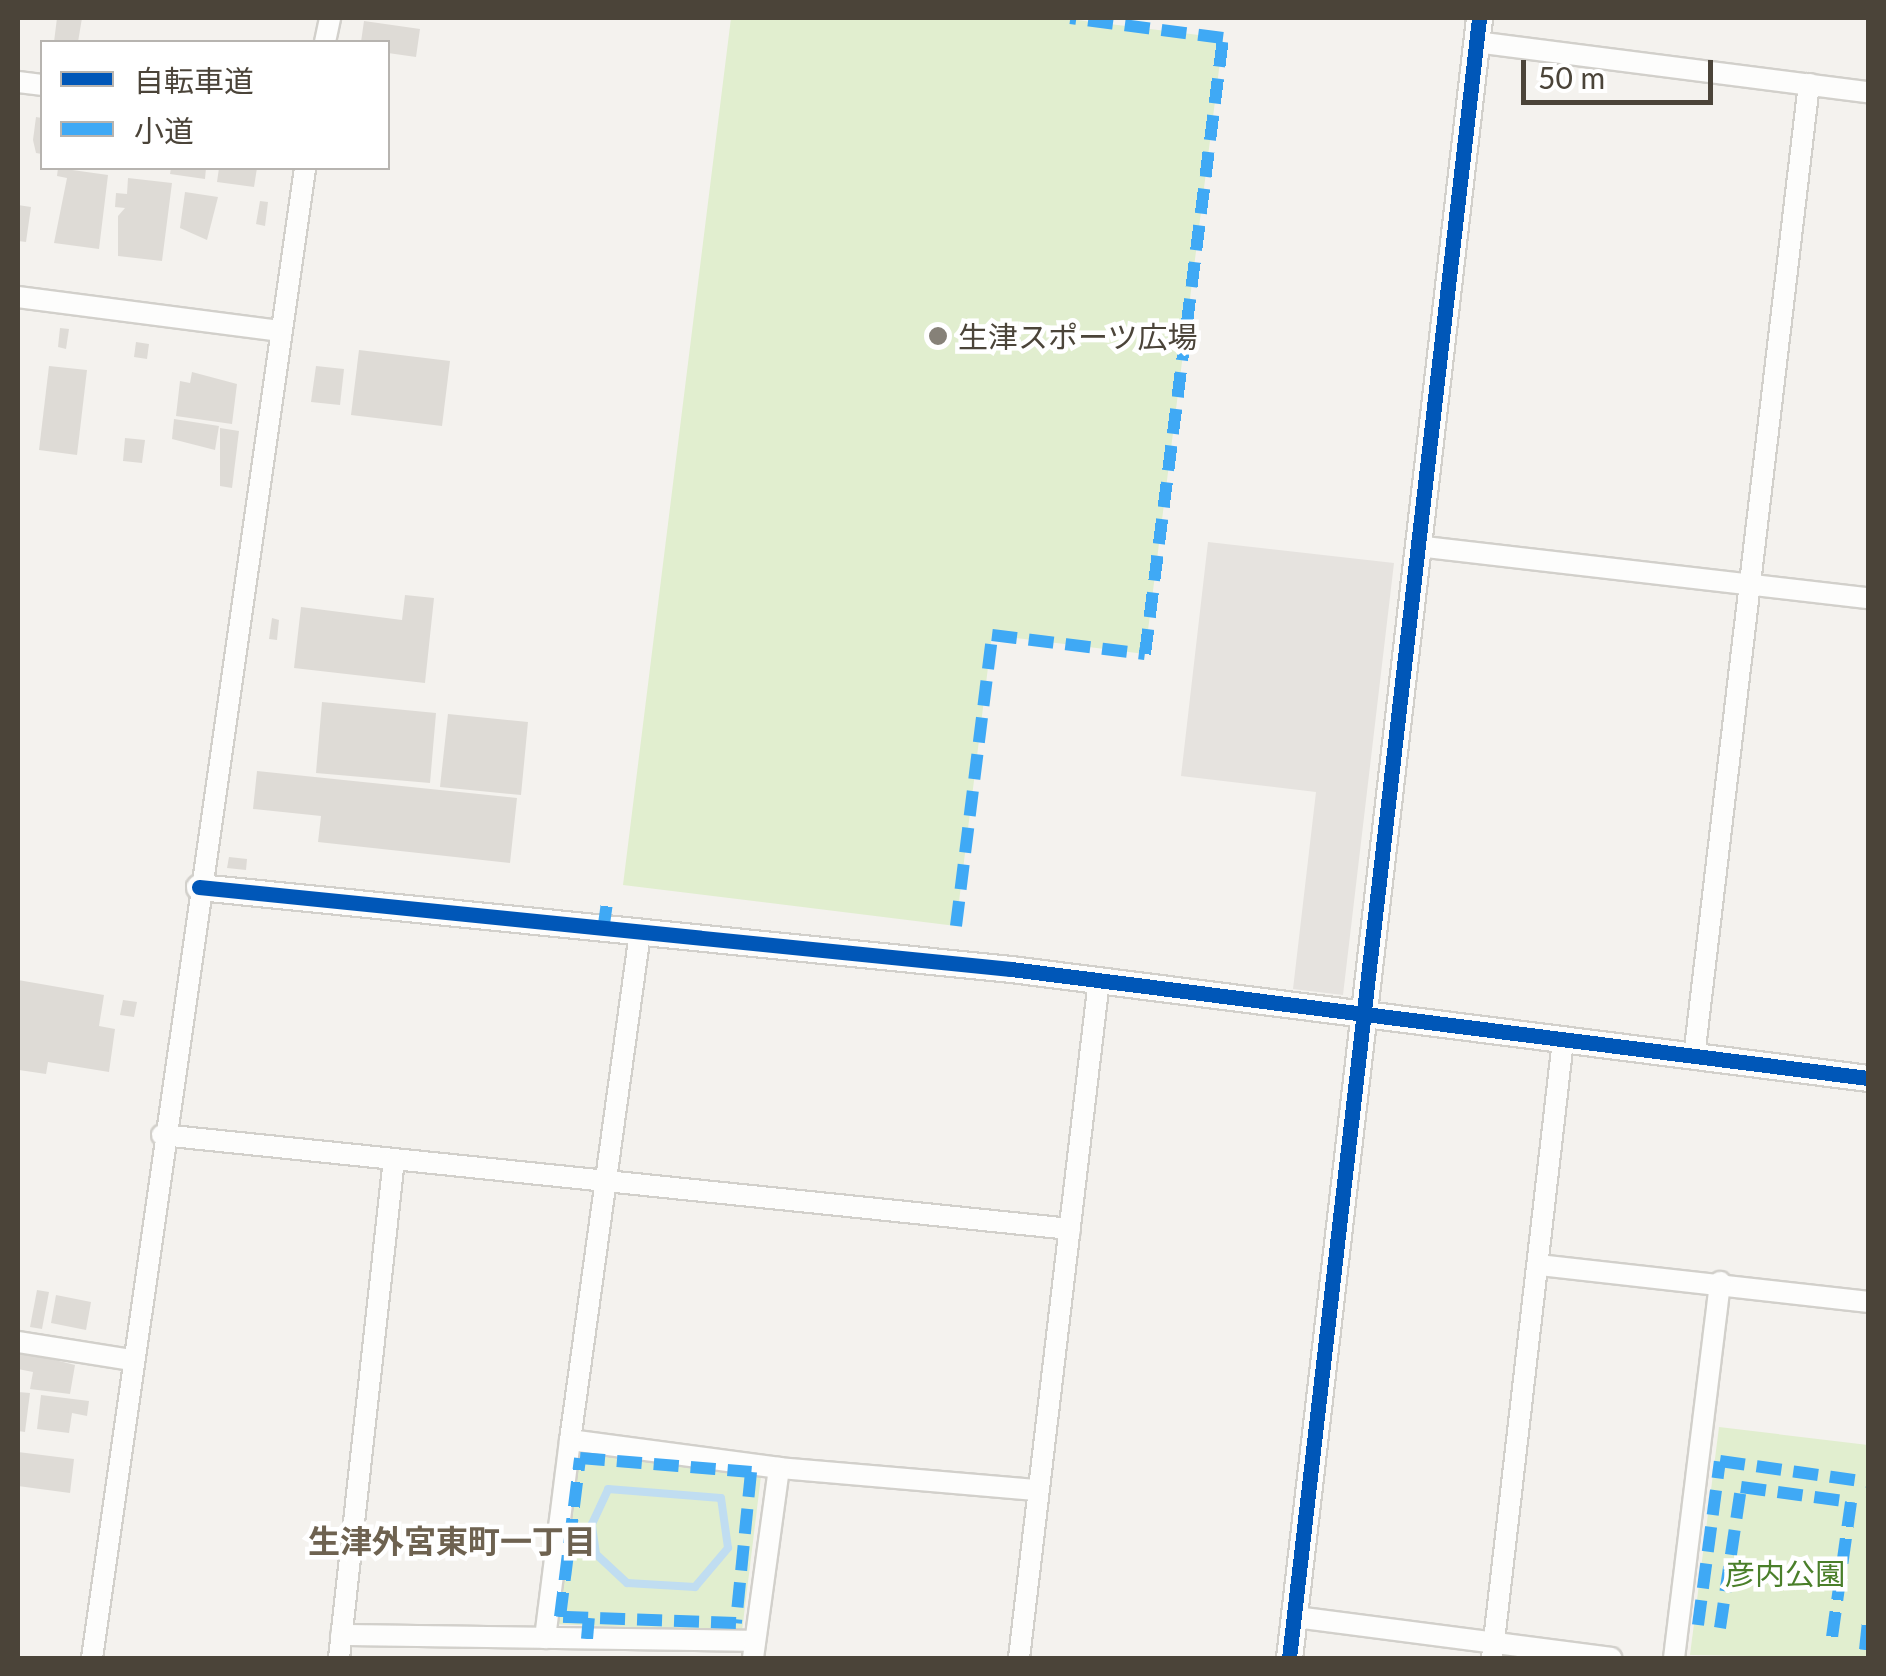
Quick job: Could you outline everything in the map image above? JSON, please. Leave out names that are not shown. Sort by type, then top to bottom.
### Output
[{"type":"street","points":[[1289,1658],[1478,27],[1868,92]]},
{"type":"street","points":[[1694,1057],[1746,583],[1809,84]]},
{"type":"street","points":[[92,1658],[162,1134],[305,170]]},
{"type":"street","points":[[18,296],[281,331]]},
{"type":"street","points":[[1417,546],[1868,598]]},
{"type":"street","points":[[200,887],[1099,980],[1868,1078]]},
{"type":"street","points":[[545,1638],[640,933]]},
{"type":"street","points":[[1018,1658],[1099,980]]},
{"type":"street","points":[[1493,1650],[1563,1041]]},
{"type":"street","points":[[162,1134],[1070,1229]]},
{"type":"street","points":[[338,1658],[394,1160]]},
{"type":"street","points":[[1539,1265],[1720,1282],[1868,1302]]},
{"type":"street","points":[[1674,1658],[1720,1282]]},
{"type":"street","points":[[18,1342],[132,1360]]},
{"type":"street","points":[[570,1440],[779,1468],[1038,1490]]},
{"type":"street","points":[[341,1635],[545,1638],[754,1650],[779,1468]]},
{"type":"street","points":[[1296,1617],[1493,1650],[1611,1658]]},
{"type":"green space","name":"生津スポーツ広場","points":[[731,18],[1061,18],[1223,38],[1145,654],[992,635],[956,926],[623,885]]},
{"type":"green space","name":"彦内公園","points":[[1719,1427],[1868,1445],[1868,1658],[1690,1655]]},
{"type":"green space","points":[[573,1450],[762,1468],[742,1631],[550,1624]]},
{"type":"shaded area","points":[[1208,542],[1394,563],[1343,995],[1293,989],[1316,792],[1181,776]]},
{"type":"building","points":[[57,18],[82,18],[78,40],[54,40]]},
{"type":"building","points":[[364,21],[420,29],[416,57],[390,53],[390,40],[361,40]]},
{"type":"building","points":[[36,117],[40,118],[40,154],[36,153]]},
{"type":"building","points":[[58,170],[108,175],[99,249],[54,243],[67,178],[57,176]]},
{"type":"building","points":[[171,170],[206,170],[205,179],[170,174]]},
{"type":"building","points":[[219,170],[257,170],[254,187],[217,182]]},
{"type":"building","points":[[128,178],[172,183],[162,261],[118,256],[118,216],[125,208],[115,207],[116,193],[127,194]]},
{"type":"building","points":[[185,192],[218,197],[207,240],[180,228]]},
{"type":"building","points":[[260,201],[268,202],[265,226],[256,224]]},
{"type":"building","points":[[18,205],[31,207],[26,242],[18,241]]},
{"type":"building","points":[[60,328],[69,329],[66,349],[58,347]]},
{"type":"building","points":[[136,342],[149,344],[147,359],[134,357]]},
{"type":"building","points":[[359,350],[450,361],[442,426],[351,415]]},
{"type":"building","points":[[49,366],[87,370],[77,455],[39,450]]},
{"type":"building","points":[[316,366],[344,369],[340,405],[311,402]]},
{"type":"building","points":[[192,372],[237,384],[232,424],[176,416],[180,381],[190,383]]},
{"type":"building","points":[[174,419],[219,426],[215,450],[172,439]]},
{"type":"building","points":[[220,428],[239,431],[232,488],[220,486]]},
{"type":"building","points":[[125,438],[145,440],[142,463],[123,461]]},
{"type":"building","points":[[405,595],[434,598],[425,683],[294,668],[301,607],[402,620]]},
{"type":"building","points":[[272,618],[279,620],[277,640],[269,639]]},
{"type":"building","points":[[322,702],[436,713],[430,783],[316,773]]},
{"type":"building","points":[[448,714],[528,722],[521,795],[440,787]]},
{"type":"building","points":[[257,771],[517,798],[510,863],[318,842],[321,816],[253,809]]},
{"type":"building","points":[[229,857],[247,859],[246,870],[227,868]]},
{"type":"building","points":[[18,980],[104,995],[99,1026],[115,1029],[109,1072],[48,1062],[46,1074],[19,1070]]},
{"type":"building","points":[[123,1000],[137,1002],[134,1017],[120,1015]]},
{"type":"building","points":[[37,1290],[49,1292],[42,1329],[30,1327]]},
{"type":"building","points":[[56,1295],[91,1302],[86,1330],[51,1323]]},
{"type":"building","points":[[19,1351],[75,1365],[70,1394],[30,1389],[33,1372],[18,1369]]},
{"type":"building","points":[[18,1392],[30,1393],[25,1432],[18,1431]]},
{"type":"building","points":[[41,1395],[89,1401],[87,1416],[72,1413],[69,1433],[37,1429]]},
{"type":"building","points":[[18,1452],[74,1459],[70,1493],[18,1486]]},
{"type":"waterway","points":[[608,1489],[721,1498],[728,1548],[695,1587],[627,1583],[596,1554],[592,1524],[608,1489]]},
{"type":"marked path","points":[[956,926],[992,635],[1145,654],[1223,38],[1070,18]]},
{"type":"marked path","points":[[603,931],[608,895]]},
{"type":"marked path","points":[[580,1458],[751,1472],[736,1623],[560,1617],[580,1458]]},
{"type":"marked path","points":[[1698,1625],[1720,1461],[1868,1482]]},
{"type":"marked path","points":[[1720,1628],[1741,1487],[1851,1502],[1831,1645]]},
{"type":"marked path","points":[[587,1639],[589,1618]]},
{"type":"marked path","points":[[1865,1650],[1868,1620]]},
{"type":"cycle path","points":[[1289,1658],[1479,18]]},
{"type":"cycle path","points":[[199,887],[1011,969],[1868,1078]]},
{"type":"place","name":"生津スポーツ広場","points":[[938,336]]},
{"type":"district","name":"生津外宮東町一丁目","points":[[452,1541]]}]
